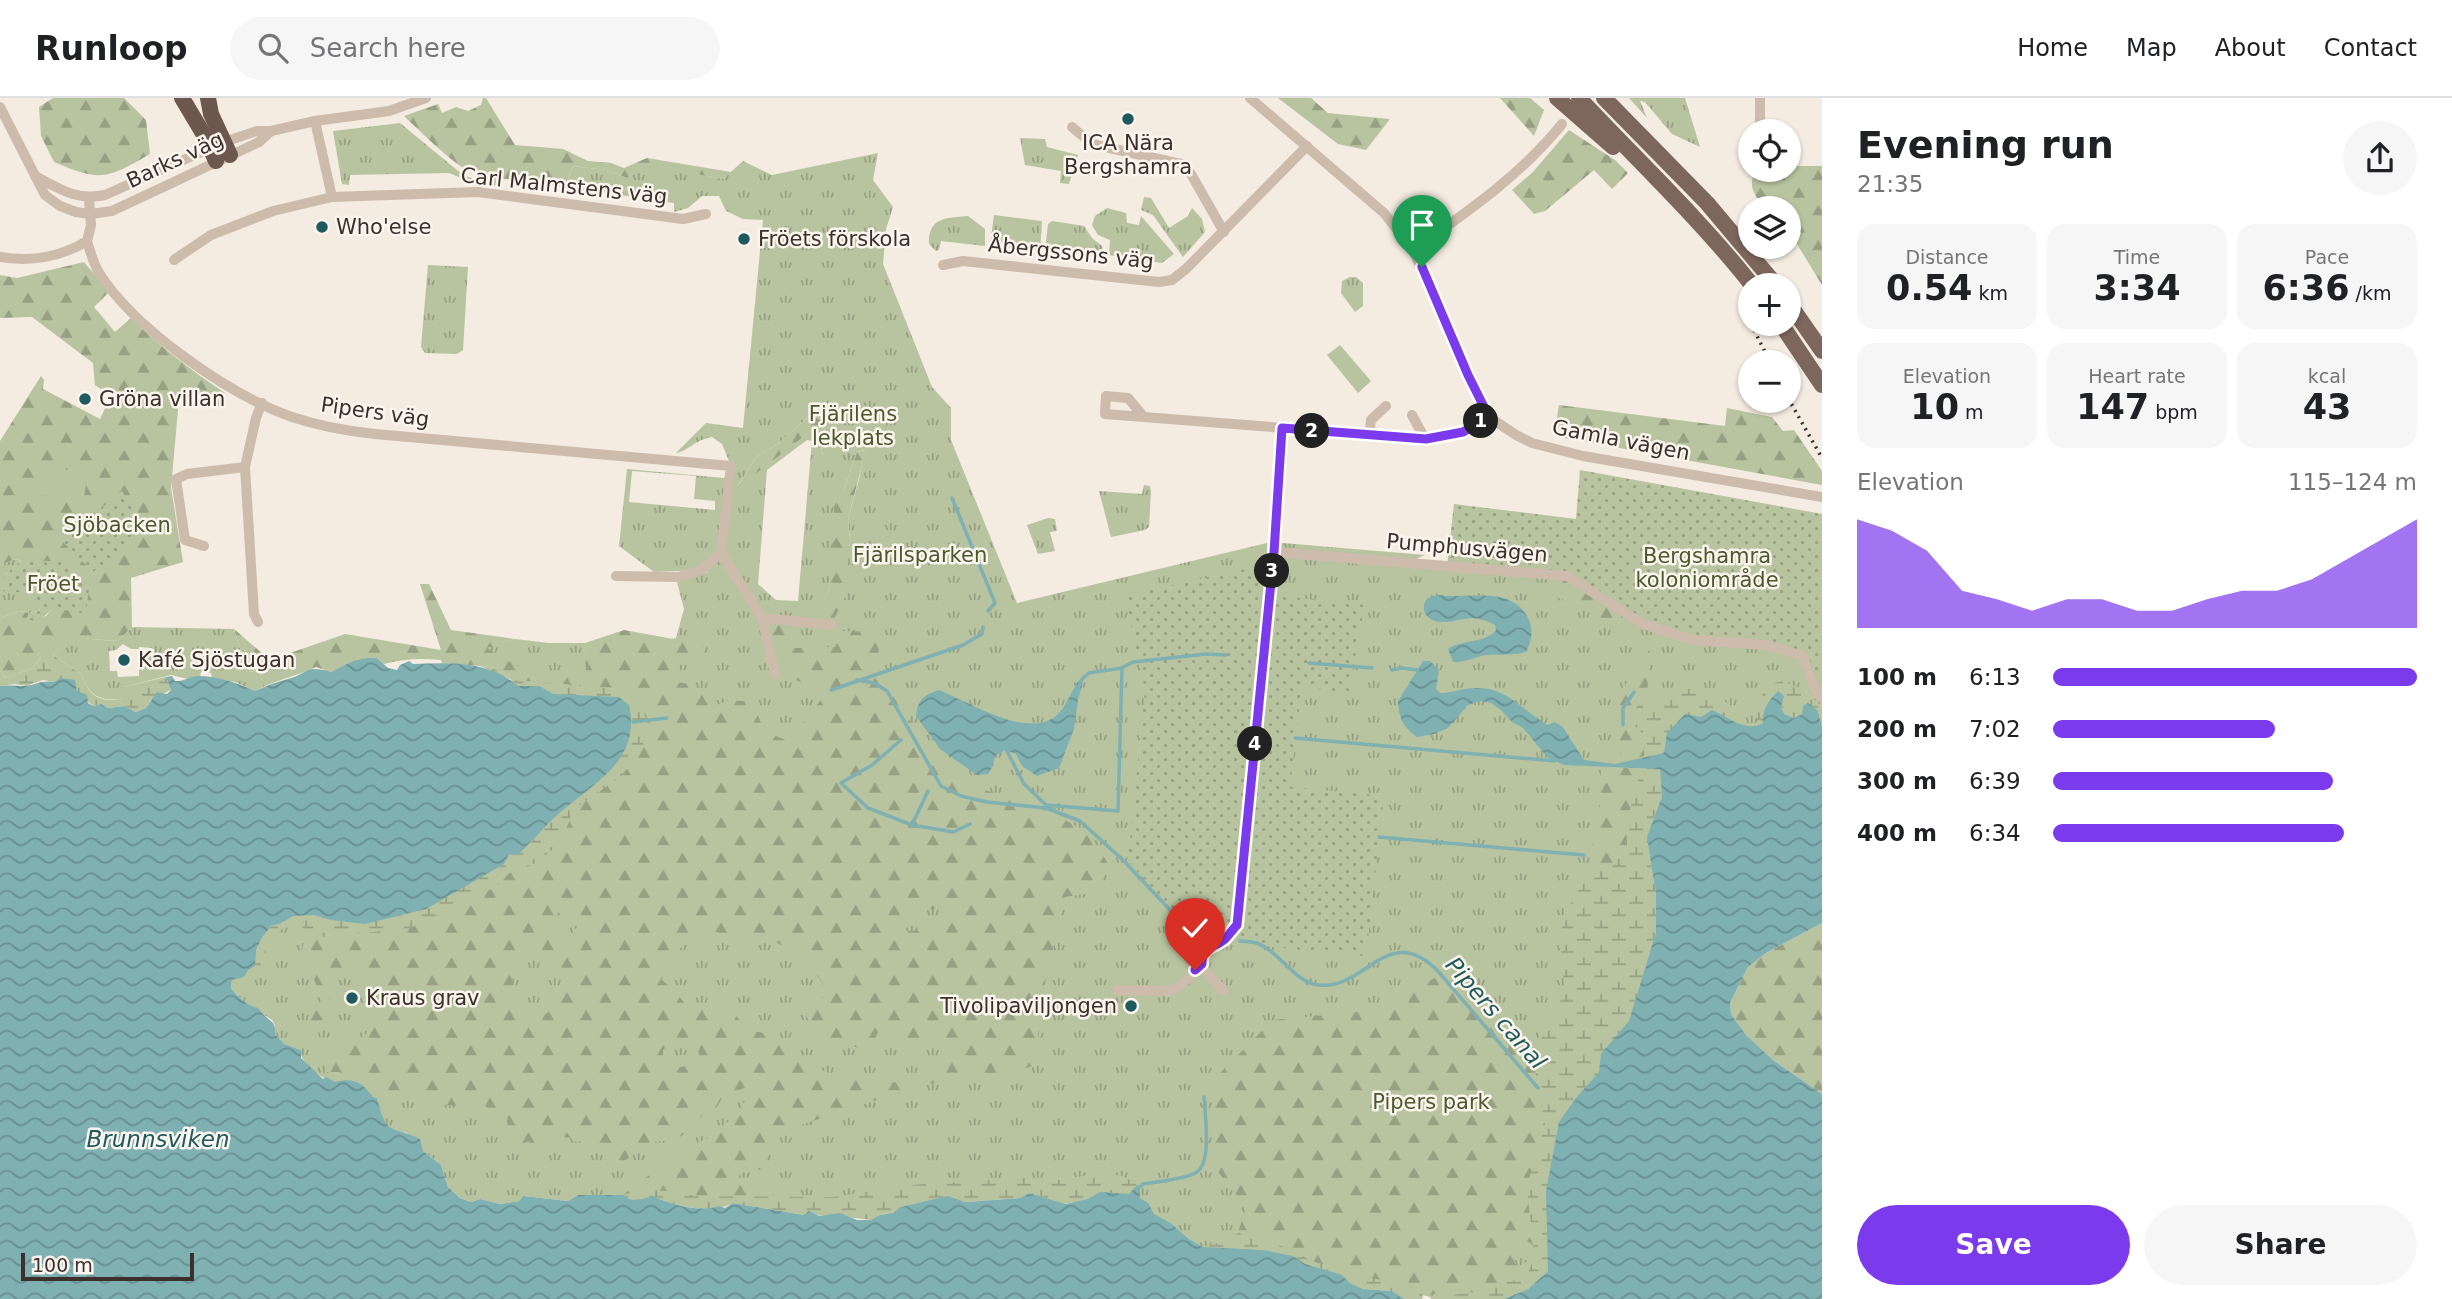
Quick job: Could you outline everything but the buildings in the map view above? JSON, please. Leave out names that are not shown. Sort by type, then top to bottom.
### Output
[{"type":"highway","points":[[183,98],[220,151]]},
{"type":"highway","points":[[208,98],[220,151]]},
{"type":"main road","points":[[1557,98],[1688,210]]},
{"type":"main road","points":[[1579,98],[1688,210],[1743,273]]},
{"type":"main road","points":[[1604,98],[1707,203],[1766,273]]},
{"type":"main road","points":[[1801,321],[1822,351]]},
{"type":"main road","points":[[1789,336],[1822,385]]},
{"type":"street","name":"Barks väg","points":[[89,199],[220,151],[259,142],[271,131],[315,121],[389,111],[426,98]]},
{"type":"street","points":[[1144,417],[1426,439],[1463,432],[1489,417],[1413,250],[1384,213],[1250,98]]},
{"type":"street","points":[[1760,98],[1760,119]]},
{"type":"street","points":[[1,109],[45,195],[60,206],[90,214]]},
{"type":"street","points":[[315,121],[332,197]]},
{"type":"street","points":[[1413,250],[1511,178],[1562,124]]},
{"type":"street","points":[[1072,127],[1091,144],[1181,164],[1191,174],[1224,232]]},
{"type":"street","name":"Åbergssons väg","points":[[943,265],[963,261],[1159,282],[1172,280],[1224,232],[1307,146]]},
{"type":"street","name":"Barks väg","points":[[90,214],[112,211],[220,151]]},
{"type":"street","points":[[35,176],[73,195],[89,199]]},
{"type":"street","name":"Carl Malmstens väg","points":[[174,260],[211,235],[273,211],[332,197],[478,192],[683,219],[706,214]]},
{"type":"street","name":"Pipers väg","points":[[89,199],[88,241],[97,269],[141,320],[199,368],[289,416],[331,429],[731,466],[721,553]]},
{"type":"street","points":[[0,257],[34,259],[77,247],[88,241]]},
{"type":"street","points":[[258,622],[254,614],[245,467],[262,403]]},
{"type":"street","points":[[1369,436],[1371,420],[1385,406]]},
{"type":"street","points":[[1412,415],[1426,439]]},
{"type":"street","name":"Gamla vägen","points":[[1489,417],[1532,443],[1584,456],[1822,496]]},
{"type":"street","points":[[1117,990],[1169,991],[1179,987],[1198,967],[1205,950],[1222,941],[1237,925],[1274,552],[1282,428]]},
{"type":"street","points":[[204,546],[185,540],[176,479],[187,474],[245,467]]},
{"type":"street","name":"Pumphusvägen","points":[[1274,552],[1567,576],[1641,622],[1662,630],[1694,640],[1767,645],[1802,656],[1816,692],[1822,698]]},
{"type":"street","points":[[616,576],[678,577],[701,570],[721,553],[762,618],[775,674]]},
{"type":"street","points":[[762,618],[831,625]]},
{"type":"street","points":[[1198,967],[1223,990]]},
{"type":"green space","points":[[53,98],[124,98],[146,120],[150,154],[123,169],[103,175],[82,173],[54,162],[41,136],[39,107]]},
{"type":"green space","points":[[483,98],[486,98],[515,145],[563,149],[588,161],[611,163],[624,168],[647,158],[731,172],[723,179],[646,165],[627,178],[606,170],[573,166],[565,187],[499,178],[498,186],[493,185],[484,175],[469,171],[458,164],[404,116],[438,104],[442,113],[456,107],[468,111],[481,105]]},
{"type":"green space","points":[[1278,98],[1311,98],[1328,113],[1390,119],[1366,150],[1338,144]]},
{"type":"green space","points":[[1500,98],[1530,98],[1544,110],[1534,136]]},
{"type":"green space","points":[[1629,98],[1685,98],[1700,147],[1672,134],[1645,102],[1640,101],[1647,118]]},
{"type":"green space","points":[[400,123],[463,175],[484,183],[462,183],[461,178],[449,173],[350,175],[349,185],[342,184],[333,131]]},
{"type":"green space","points":[[1569,130],[1615,160],[1628,173],[1612,189],[1594,170],[1545,211],[1534,214],[1512,190],[1532,173]]},
{"type":"green space","points":[[1020,138],[1045,139],[1047,147],[1078,155],[1069,184],[1060,183],[1061,171],[1025,165]]},
{"type":"green space","points":[[878,153],[873,180],[893,207],[886,229],[883,264],[932,387],[951,408],[951,440],[1017,603],[1271,542],[1425,555],[1409,562],[1761,559],[1822,698],[1822,707],[1805,691],[1757,727],[1751,728],[1548,1271],[1504,1299],[1431,1299],[1423,1295],[1422,1299],[1404,1299],[1392,1291],[1203,1247],[1172,1224],[1030,1193],[1020,1198],[929,1202],[578,1195],[568,1201],[523,1196],[519,1201],[500,1204],[480,1199],[471,1202],[460,1198],[448,1187],[441,1165],[423,1151],[407,1133],[388,1128],[377,1098],[342,1087],[311,1069],[298,1049],[284,1044],[275,1034],[272,1020],[243,1001],[231,988],[232,980],[256,951],[512,680],[486,647],[515,639],[585,643],[586,657],[676,638],[684,609],[677,582],[708,572],[654,572],[619,546],[627,469],[724,478],[731,466],[722,444],[712,437],[676,453],[706,423],[743,428],[763,220],[743,219],[726,211],[719,196],[702,196],[688,208],[674,212],[674,203],[565,187],[573,166],[606,170],[627,178],[646,164],[723,179],[743,161],[772,175]],"holes":[[[809,416],[821,429],[826,442],[823,455],[816,427],[738,486],[756,457],[778,444]],[[807,440],[812,441],[798,601],[776,600],[758,584],[767,470]],[[865,450],[848,519],[850,541],[832,625],[813,623],[830,587],[844,490],[857,452]],[[632,471],[696,476],[694,499],[715,501],[715,510],[629,502]]]},
{"type":"green space","points":[[1801,166],[1822,166],[1822,285],[1801,251],[1801,196],[1756,196],[1752,182],[1801,182]]},
{"type":"green space","points":[[1144,197],[1151,198],[1169,228],[1188,216],[1192,208],[1202,219],[1205,232],[1183,257],[1153,215],[1141,210]]},
{"type":"green space","points":[[1107,208],[1126,213],[1127,223],[1139,225],[1141,216],[1174,254],[1162,263],[1109,255],[1110,240],[1098,235],[1092,225],[1095,216]]},
{"type":"green space","points":[[994,215],[1042,221],[1040,251],[990,245]]},
{"type":"green space","points":[[968,216],[985,229],[985,246],[941,241],[939,250],[936,251],[929,244],[929,235],[935,224],[946,219]]},
{"type":"green space","points":[[1052,221],[1084,226],[1102,246],[1105,257],[1045,250],[1048,224]]},
{"type":"green space","points":[[84,262],[109,292],[94,307],[115,332],[131,318],[176,358],[225,393],[218,407],[179,399],[171,488],[183,562],[131,578],[132,627],[118,641],[73,635],[53,655],[42,655],[33,668],[6,678],[0,671],[0,618],[20,611],[29,613],[27,619],[46,616],[54,607],[86,613],[60,561],[16,559],[0,565],[0,441],[41,376],[44,380],[43,389],[100,419],[111,396],[95,385],[93,363],[32,317],[0,318],[0,275],[17,278]]},
{"type":"green space","points":[[428,265],[468,267],[463,350],[457,354],[425,353],[421,347]]},
{"type":"green space","points":[[1356,277],[1363,283],[1363,306],[1355,312],[1341,293],[1342,281]]},
{"type":"green space","points":[[1340,345],[1371,381],[1358,393],[1327,355]]},
{"type":"green space","points":[[1559,405],[1725,426],[1727,408],[1738,410],[1738,413],[1772,417],[1783,431],[1794,430],[1822,471],[1822,485],[1554,436]]},
{"type":"green space","points":[[809,416],[822,420],[828,441],[826,454],[823,455],[816,427],[737,488],[756,457],[778,444]]},
{"type":"green space","points":[[866,450],[848,519],[850,541],[845,597],[831,625],[812,623],[830,587],[835,491],[844,490],[857,452]]},
{"type":"green space","points":[[37,465],[88,473],[83,502],[32,493]]},
{"type":"green space","name":"Bergshamra koloniområde","points":[[1580,470],[1822,514],[1822,698],[1802,655],[1767,645],[1694,640],[1641,623],[1567,576],[1447,566],[1454,504],[1576,519]]},
{"type":"green space","points":[[1144,485],[1150,486],[1151,492],[1149,527],[1111,537],[1099,491],[1142,494]]},
{"type":"green space","name":"Sjöbacken","points":[[122,491],[147,530],[93,572],[62,541]]},
{"type":"green space","points":[[1048,518],[1055,519],[1057,531],[1050,532],[1055,551],[1038,554],[1027,525]]},
{"type":"green space","points":[[16,559],[21,561],[5,575],[33,593],[41,605],[39,611],[20,611],[0,618],[0,565]]},
{"type":"green space","name":"Fröet","points":[[21,561],[60,561],[89,588],[86,614],[54,608],[37,622],[27,619],[29,613],[39,611],[41,605],[32,603],[33,593],[3,591],[5,575]]},
{"type":"green space","points":[[1263,565],[1262,594],[1365,605],[1348,694],[1302,685],[1290,787],[1384,796],[1366,956],[1272,947],[1225,934],[1206,935],[1188,927],[1128,861],[1145,690],[1125,596]]},
{"type":"green space","points":[[1552,574],[1567,576],[1618,608],[1606,628],[1591,621],[1592,609],[1552,596]]},
{"type":"green space","points":[[420,584],[429,584],[451,630],[515,639],[487,648],[534,671],[586,672],[585,643],[624,630],[701,644],[704,650],[696,664],[678,665],[678,682],[692,685],[717,705],[730,700],[753,702],[764,731],[788,741],[827,692],[790,678],[772,647],[762,618],[794,621],[789,643],[794,648],[835,647],[843,631],[878,632],[879,669],[897,703],[955,783],[1052,807],[1057,814],[1091,839],[1110,869],[1091,893],[1065,897],[1038,1014],[1038,1064],[992,1080],[970,1075],[920,1086],[773,1134],[764,1169],[740,1173],[738,1182],[769,1181],[775,1198],[707,1197],[653,1192],[623,1195],[682,1150],[720,1132],[725,1123],[736,1119],[743,1103],[753,1097],[755,1092],[751,1086],[725,1094],[716,1108],[705,1112],[689,1131],[675,1140],[650,1142],[633,1149],[626,1160],[613,1163],[591,1140],[576,1142],[570,1138],[554,1136],[551,1141],[537,1147],[528,1141],[521,1148],[506,1141],[508,1119],[476,1101],[459,1106],[434,1104],[424,1093],[380,1110],[376,1090],[339,1072],[327,1072],[323,1057],[324,1045],[315,1045],[306,1030],[308,1018],[322,999],[302,950],[306,933],[322,937],[410,928],[497,886],[509,873],[534,864],[552,850],[564,835],[573,810],[621,776],[642,750],[647,722],[615,688],[512,680],[492,667],[442,663],[441,660],[412,659],[384,664],[377,658],[365,659],[331,672],[316,667],[263,687],[260,672],[247,671],[234,629],[270,660],[345,634],[441,650]],"holes":[[[915,901],[933,910],[943,904],[947,910],[929,928],[918,930],[903,931],[898,916]],[[573,909],[580,913],[582,921],[565,941],[546,934],[548,924],[554,916]],[[717,932],[732,942],[751,937],[766,939],[797,955],[814,972],[827,992],[816,1007],[805,1015],[811,1022],[818,1042],[862,1048],[873,1045],[877,1034],[888,1021],[904,1048],[919,1046],[930,1039],[966,1037],[966,1048],[941,1070],[922,1079],[887,1082],[860,1076],[844,1080],[813,1065],[771,1036],[746,1030],[727,1007],[714,1004],[686,1005],[662,980],[674,954],[698,937]],[[539,953],[550,957],[561,972],[562,982],[556,1002],[542,1017],[521,1005],[514,992],[514,969],[528,954]],[[367,968],[372,975],[373,986],[368,997],[373,1013],[373,1025],[352,1044],[335,1040],[321,1041],[317,1031],[329,1010],[329,989],[336,980]],[[689,1040],[698,1046],[700,1064],[694,1070],[687,1066],[672,1068],[663,1060],[663,1050],[672,1041]]]},
{"type":"green space","points":[[132,627],[234,629],[247,671],[260,672],[263,687],[255,691],[235,682],[212,678],[211,673],[201,672],[200,677],[188,679],[171,675],[123,687],[123,698],[109,699],[92,693],[82,675],[53,655],[73,634],[90,639],[118,641]],"holes":[[[123,644],[131,649],[152,648],[152,655],[139,655],[139,676],[118,677],[117,671],[110,671],[109,651],[116,650]]]},
{"type":"green space","points":[[1650,649],[1647,696],[1637,706],[1645,736],[1644,756],[1622,761],[1610,707]]},
{"type":"green space","points":[[42,655],[53,655],[82,675],[92,693],[102,699],[123,698],[123,687],[166,677],[171,690],[152,699],[146,708],[136,712],[124,706],[93,706],[77,692],[55,682],[43,680],[26,686],[0,686],[0,671],[6,678],[33,668]]},
{"type":"green space","points":[[480,666],[492,667],[512,680]]},
{"type":"green space","points":[[512,680],[627,690],[641,705],[647,722],[642,750],[621,776],[573,810],[564,835],[552,850],[534,864],[509,873],[497,886],[410,928],[322,937],[306,933],[301,925],[292,925],[278,932],[273,938],[260,970],[244,977],[248,970],[255,966],[261,938],[272,926],[301,916],[312,915],[331,920],[485,876],[504,864],[509,854],[518,855],[568,806],[608,775],[633,722],[629,705],[619,697],[553,694],[539,686],[518,686]]},
{"type":"green space","points":[[1783,681],[1805,691],[1822,707],[1822,726],[1818,711],[1804,706],[1803,714],[1794,718],[1783,714],[1782,700],[1757,727],[1761,697],[1769,686]]},
{"type":"green space","points":[[1700,688],[1729,704],[1732,715],[1739,722],[1726,716],[1664,752],[1644,756],[1645,736],[1630,721],[1637,706],[1647,696],[1669,697],[1678,690]]},
{"type":"green space","points":[[1601,768],[1641,768],[1627,822],[1627,847],[1610,869],[1589,873],[1590,850],[1599,830]]},
{"type":"green space","points":[[1641,768],[1660,768],[1662,797],[1647,837],[1656,894],[1656,932],[1629,1021],[1601,1054],[1599,1072],[1559,1122],[1546,1191],[1548,1271],[1528,1289],[1504,1299],[1431,1299],[1430,1294],[1470,1293],[1489,1288],[1507,1278],[1515,1281],[1527,1275],[1532,1263],[1533,1245],[1527,1187],[1545,1124],[1533,1060],[1541,1030],[1556,1017],[1564,987],[1560,936],[1565,912],[1589,873],[1610,869],[1627,847],[1627,822]]},
{"type":"green space","points":[[1822,923],[1822,1094],[1773,1060],[1746,1035],[1731,1014],[1730,1003],[1748,967],[1766,953]]},
{"type":"green space","name":"Pipers park","points":[[1443,973],[1453,976],[1533,1060],[1545,1124],[1527,1187],[1533,1245],[1513,1232],[1510,1238],[1516,1246],[1514,1259],[1517,1267],[1526,1262],[1532,1263],[1527,1276],[1515,1281],[1507,1278],[1491,1289],[1460,1296],[1430,1294],[1311,1261],[1293,1250],[1246,1233],[1238,1233],[1247,1203],[1238,1197],[1214,1167],[1213,1080],[1273,1020],[1380,1010]]},
{"type":"green space","points":[[1100,1173],[1123,1176],[1137,1185],[1129,1194],[1100,1192],[1088,1199],[1064,1204],[1030,1193],[1020,1198],[965,1202],[948,1196],[900,1207],[893,1213],[880,1215],[872,1220],[804,1215],[733,1203],[725,1207],[693,1208],[653,1196],[638,1200],[623,1195],[644,1190],[697,1196],[833,1197],[910,1185],[1025,1178],[1060,1180]]},
{"type":"green space","points":[[1238,1233],[1246,1233],[1293,1250],[1311,1261],[1423,1292],[1422,1299],[1404,1299],[1392,1291],[1363,1289],[1350,1283],[1342,1275],[1305,1264],[1293,1256],[1263,1250],[1203,1247],[1225,1241]]},
{"type":"water","points":[[1489,596],[1512,602],[1522,609],[1531,624],[1531,636],[1526,652],[1486,655],[1453,662],[1448,649],[1486,637],[1496,630],[1495,625],[1473,618],[1441,622],[1429,618],[1425,612],[1425,602],[1429,597]]},
{"type":"water","name":"Brunnsviken","points":[[377,658],[388,668],[397,670],[400,665],[409,661],[413,664],[440,663],[481,667],[494,671],[518,686],[539,686],[553,694],[619,697],[629,705],[629,738],[616,763],[595,785],[556,816],[518,855],[509,854],[504,864],[426,909],[365,924],[314,915],[293,916],[271,926],[256,951],[255,966],[248,970],[244,977],[232,980],[231,988],[246,1003],[258,1008],[275,1027],[275,1034],[284,1044],[301,1050],[301,1058],[323,1079],[326,1077],[335,1082],[352,1081],[361,1085],[377,1098],[390,1128],[420,1139],[423,1151],[441,1165],[448,1187],[460,1198],[471,1202],[480,1199],[500,1204],[519,1201],[523,1196],[568,1201],[578,1195],[623,1195],[634,1200],[653,1196],[676,1205],[703,1209],[718,1206],[725,1208],[733,1203],[804,1215],[809,1211],[819,1216],[840,1213],[857,1220],[871,1220],[893,1213],[900,1207],[948,1196],[965,1202],[1020,1198],[1030,1193],[1065,1204],[1088,1199],[1100,1192],[1129,1194],[1137,1185],[1140,1187],[1140,1198],[1148,1203],[1154,1214],[1203,1247],[1263,1250],[1293,1256],[1305,1264],[1342,1275],[1350,1283],[1363,1289],[1392,1291],[1404,1299],[0,1299],[0,686],[55,682],[60,678],[75,680],[77,691],[87,695],[88,703],[93,706],[124,706],[136,712],[146,708],[157,692],[167,694],[171,690],[166,677],[172,676],[178,681],[195,676],[213,677],[255,691],[311,669],[331,672],[353,661]]},
{"type":"water","points":[[1423,661],[1430,661],[1439,670],[1436,689],[1440,693],[1473,688],[1498,692],[1548,725],[1554,722],[1562,726],[1584,760],[1615,764],[1664,753],[1667,733],[1685,714],[1701,717],[1712,710],[1737,723],[1756,726],[1763,723],[1766,706],[1778,691],[1784,696],[1781,707],[1784,714],[1794,718],[1802,714],[1803,706],[1808,703],[1818,711],[1822,726],[1822,923],[1766,953],[1748,967],[1730,1003],[1731,1014],[1746,1035],[1773,1060],[1822,1094],[1822,1299],[1504,1299],[1528,1289],[1548,1271],[1546,1191],[1559,1122],[1599,1072],[1601,1054],[1629,1021],[1656,933],[1656,894],[1647,837],[1662,797],[1660,769],[1564,765],[1548,758],[1523,728],[1512,722],[1501,710],[1491,703],[1480,701],[1468,705],[1448,728],[1417,737],[1403,722],[1398,701]]},
{"type":"water","points":[[1078,681],[1083,683],[1074,729],[1059,768],[1037,776],[1022,766],[1016,754],[1005,750],[995,756],[988,774],[977,775],[940,749],[916,716],[922,699],[939,690],[1015,722],[1031,724],[1046,721],[1061,711]]},
{"type":"waterway","points":[[952,498],[995,603],[988,611]]},
{"type":"waterway","points":[[831,690],[963,645],[982,634],[983,627]]},
{"type":"waterway","points":[[1079,686],[1089,673],[1122,668],[1133,662],[1206,654],[1226,655]]},
{"type":"waterway","points":[[1309,663],[1372,668]]},
{"type":"waterway","points":[[1007,751],[1024,784],[1046,805],[1118,811],[1122,668]]},
{"type":"waterway","points":[[1392,670],[1418,670]]},
{"type":"waterway","name":"Pipers canal","points":[[857,680],[874,683],[887,691],[941,786],[961,796],[987,802],[1046,808],[1080,821],[1124,861],[1187,928],[1199,936]]},
{"type":"waterway","points":[[1623,725],[1623,708],[1634,692]]},
{"type":"waterway","points":[[633,722],[667,718]]},
{"type":"waterway","points":[[1295,738],[1555,761]]},
{"type":"waterway","points":[[901,740],[872,765],[841,783],[868,808],[912,825],[953,832],[970,824]]},
{"type":"waterway","points":[[912,825],[928,791]]},
{"type":"waterway","points":[[1379,837],[1584,855]]},
{"type":"waterway","name":"Pipers canal","points":[[1240,941],[1253,942],[1270,950],[1300,977],[1318,985],[1344,981],[1393,954],[1406,953],[1421,958],[1437,970],[1538,1088]]},
{"type":"waterway","points":[[1140,1187],[1143,1184],[1186,1177],[1197,1172],[1202,1166],[1206,1148],[1204,1097]]},
{"type":"railway","points":[[1757,336],[1764,350]]},
{"type":"railway","points":[[1796,413],[1822,458]]},
{"type":"place","name":"ICA Nära Bergshamra","points":[[1128,119]]},
{"type":"place","name":"Who'else","points":[[322,227]]},
{"type":"place","name":"Fröets förskola","points":[[744,239]]},
{"type":"place","name":"Gröna villan","points":[[85,399]]},
{"type":"place","name":"Kafé Sjöstugan","points":[[124,660]]},
{"type":"place","name":"Kraus grav","points":[[352,998]]},
{"type":"place","name":"Tivolipaviljongen","points":[[1131,1006]]},
{"type":"route","points":[[1195,970],[1202,964],[1205,950],[1222,941],[1237,925],[1274,552],[1282,428],[1426,439],[1463,432],[1489,417],[1422,267]]},
{"type":"park label","name":"Fjärilens lekplats","points":[[853,426]]},
{"type":"park label","name":"Fjärilsparken","points":[[920,555]]}]
